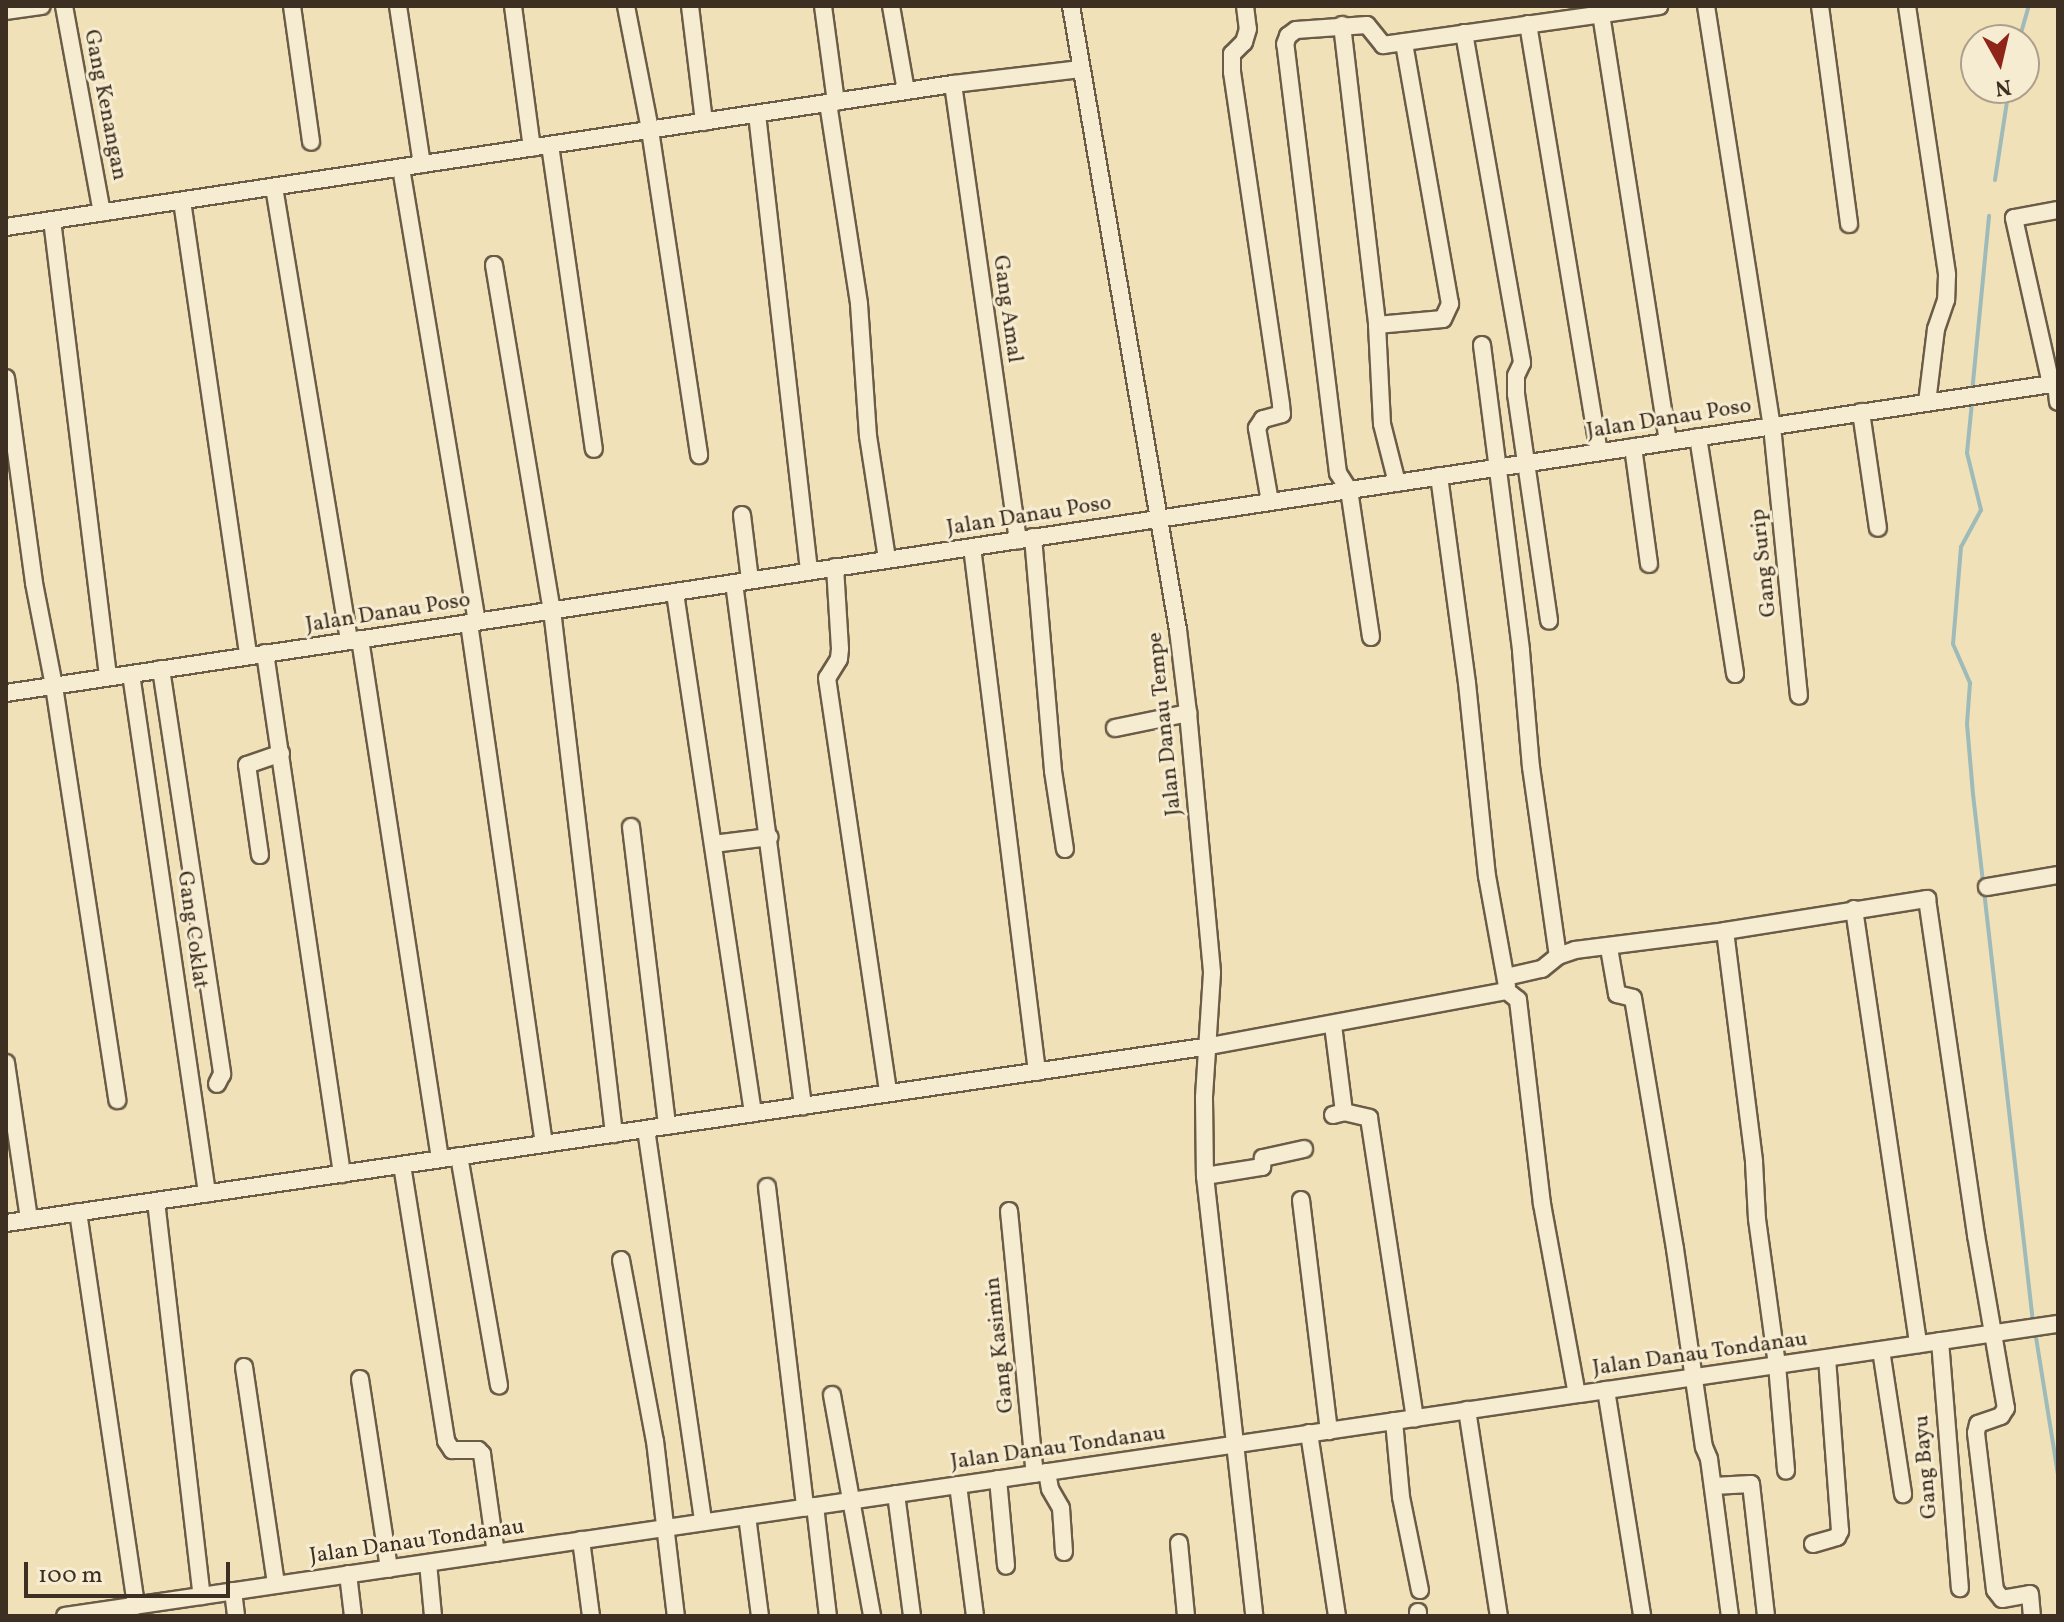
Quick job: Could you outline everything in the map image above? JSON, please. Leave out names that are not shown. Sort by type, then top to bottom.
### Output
[{"type":"street","points":[[6,11],[42,6]]},
{"type":"street","name":"Gang Kenangan","points":[[64,6],[102,213]]},
{"type":"street","points":[[292,6],[311,142]]},
{"type":"street","points":[[398,6],[422,164]]},
{"type":"street","points":[[513,6],[532,148]]},
{"type":"street","points":[[626,6],[650,130],[699,455]]},
{"type":"street","points":[[690,6],[704,122]]},
{"type":"street","points":[[823,6],[832,102],[859,304],[868,436],[887,559]]},
{"type":"street","points":[[891,6],[906,91]]},
{"type":"street","name":"Jalan Danau Tempe","points":[[1071,6],[1188,713],[1212,973],[1210,1046],[1204,1098],[1205,1176],[1254,1616]]},
{"type":"street","points":[[1245,6],[1248,29],[1244,42],[1232,54],[1232,72],[1282,414],[1263,419],[1257,428],[1270,502]]},
{"type":"street","points":[[1371,637],[1349,490],[1338,473],[1285,44],[1296,30],[1342,25],[1367,25],[1383,45],[1659,6]]},
{"type":"street","name":"Gang Surip","points":[[1706,6],[1772,426],[1799,696]]},
{"type":"street","points":[[1820,6],[1849,224]]},
{"type":"street","points":[[1907,6],[1947,275],[1946,300],[1936,329],[1927,402]]},
{"type":"street","points":[[1601,14],[1668,442]]},
{"type":"street","points":[[1528,24],[1599,452]]},
{"type":"street","points":[[1342,25],[1377,325],[1382,424],[1397,483]]},
{"type":"street","points":[[1464,33],[1522,363],[1516,376],[1516,394],[1549,621]]},
{"type":"street","points":[[1377,325],[1443,319],[1450,304],[1404,42]]},
{"type":"street","points":[[6,227],[953,84],[1081,69]]},
{"type":"street","name":"Gang Amal","points":[[953,84],[1026,538],[1065,849]]},
{"type":"street","points":[[757,114],[809,571]]},
{"type":"street","points":[[550,145],[594,449]]},
{"type":"street","points":[[401,168],[473,622],[544,1144]]},
{"type":"street","points":[[274,187],[355,640],[440,1159]]},
{"type":"street","points":[[182,201],[248,656]]},
{"type":"street","points":[[2058,210],[2014,218],[2058,402]]},
{"type":"street","points":[[52,220],[108,677]]},
{"type":"street","points":[[494,265],[552,610],[614,1134]]},
{"type":"street","points":[[1482,345],[1537,767],[1558,956]]},
{"type":"street","points":[[6,378],[34,583],[54,686],[117,1100]]},
{"type":"street","name":"Jalan Danau Poso","points":[[6,693],[2055,383]]},
{"type":"street","points":[[1861,412],[1878,528]]},
{"type":"street","points":[[1698,437],[1735,674]]},
{"type":"street","points":[[1633,447],[1649,564]]},
{"type":"street","points":[[1439,476],[1467,683],[1487,876],[1506,984],[1518,1000],[1542,1204],[1577,1394]]},
{"type":"street","points":[[742,515],[742,581],[803,1106]]},
{"type":"street","points":[[972,547],[1037,1072]]},
{"type":"street","points":[[835,567],[840,649],[839,659],[827,678],[888,1093]]},
{"type":"street","points":[[675,593],[753,1113]]},
{"type":"street","points":[[265,653],[342,1174]]},
{"type":"street","points":[[161,669],[222,1074],[217,1084]]},
{"type":"street","name":"Gang Coklat","points":[[131,674],[207,1193]]},
{"type":"street","points":[[1115,728],[1188,713]]},
{"type":"street","points":[[260,855],[247,765],[281,753]]},
{"type":"street","points":[[631,827],[667,1126]]},
{"type":"street","points":[[713,844],[770,837]]},
{"type":"street","points":[[1987,887],[2058,875]]},
{"type":"street","points":[[6,1223],[1210,1046],[1333,1025],[1506,984],[1542,969],[1558,956],[1575,950],[1725,931],[1924,898],[1929,902],[2006,1408],[2001,1416],[1978,1424],[1976,1433],[1995,1590],[2002,1599],[2030,1594],[2032,1616]]},
{"type":"street","points":[[1854,909],[1918,1344]]},
{"type":"street","points":[[1725,931],[1777,1365],[1786,1471]]},
{"type":"street","points":[[1609,948],[1617,994],[1633,998],[1713,1486],[1730,1616]]},
{"type":"street","points":[[1333,1025],[1338,1114],[1364,1114],[1369,1118],[1415,1418]]},
{"type":"street","points":[[6,1063],[29,1219]]},
{"type":"street","points":[[646,1129],[703,1522]]},
{"type":"street","points":[[1205,1176],[1262,1167],[1263,1158],[1304,1149]]},
{"type":"street","points":[[459,1156],[499,1386]]},
{"type":"street","points":[[402,1165],[446,1441],[452,1450],[478,1450],[482,1454],[496,1553]]},
{"type":"street","points":[[767,1187],[810,1507],[828,1616]]},
{"type":"street","points":[[1301,1200],[1329,1431]]},
{"type":"street","points":[[156,1201],[202,1596]]},
{"type":"street","name":"Gang Kasimin","points":[[1009,1211],[1041,1473],[1061,1508],[1064,1552]]},
{"type":"street","points":[[78,1212],[136,1606]]},
{"type":"street","points":[[621,1260],[655,1441],[676,1616]]},
{"type":"street","name":"Jalan Danau Tondanau","points":[[65,1616],[105,1613],[233,1591],[2058,1324]]},
{"type":"street","name":"Gang Bayu","points":[[1940,1341],[1960,1588]]},
{"type":"street","points":[[1881,1350],[1903,1494]]},
{"type":"street","points":[[1813,1544],[1837,1537],[1840,1531],[1827,1358]]},
{"type":"street","points":[[244,1367],[276,1585]]},
{"type":"street","points":[[360,1379],[389,1569]]},
{"type":"street","points":[[1606,1390],[1642,1616]]},
{"type":"street","points":[[832,1395],[872,1616]]},
{"type":"street","points":[[1467,1410],[1499,1616]]},
{"type":"street","points":[[1394,1421],[1401,1497],[1420,1590]]},
{"type":"street","points":[[1309,1433],[1337,1616]]},
{"type":"street","points":[[998,1479],[1006,1566]]},
{"type":"street","points":[[1713,1486],[1751,1484],[1766,1616]]},
{"type":"street","points":[[958,1485],[975,1616]]},
{"type":"street","points":[[896,1494],[912,1616]]},
{"type":"street","points":[[747,1516],[760,1616]]},
{"type":"street","points":[[581,1540],[591,1616]]},
{"type":"street","points":[[1179,1543],[1186,1616]]},
{"type":"street","points":[[428,1563],[433,1616]]},
{"type":"street","points":[[348,1574],[353,1616]]},
{"type":"street","points":[[233,1591],[236,1616]]},
{"type":"waterway","points":[[2024,24],[2029,6]]},
{"type":"waterway","points":[[1995,180],[2007,104]]},
{"type":"waterway","points":[[1972,393],[1989,216]]},
{"type":"waterway","points":[[1972,402],[1967,453],[1981,510],[1961,547],[1953,644],[1970,683],[1967,724],[1973,794],[2033,1322]]},
{"type":"waterway","points":[[2035,1331],[2058,1474]]},
{"type":"waterway","points":[[2058,1478],[2058,1523]]}]
